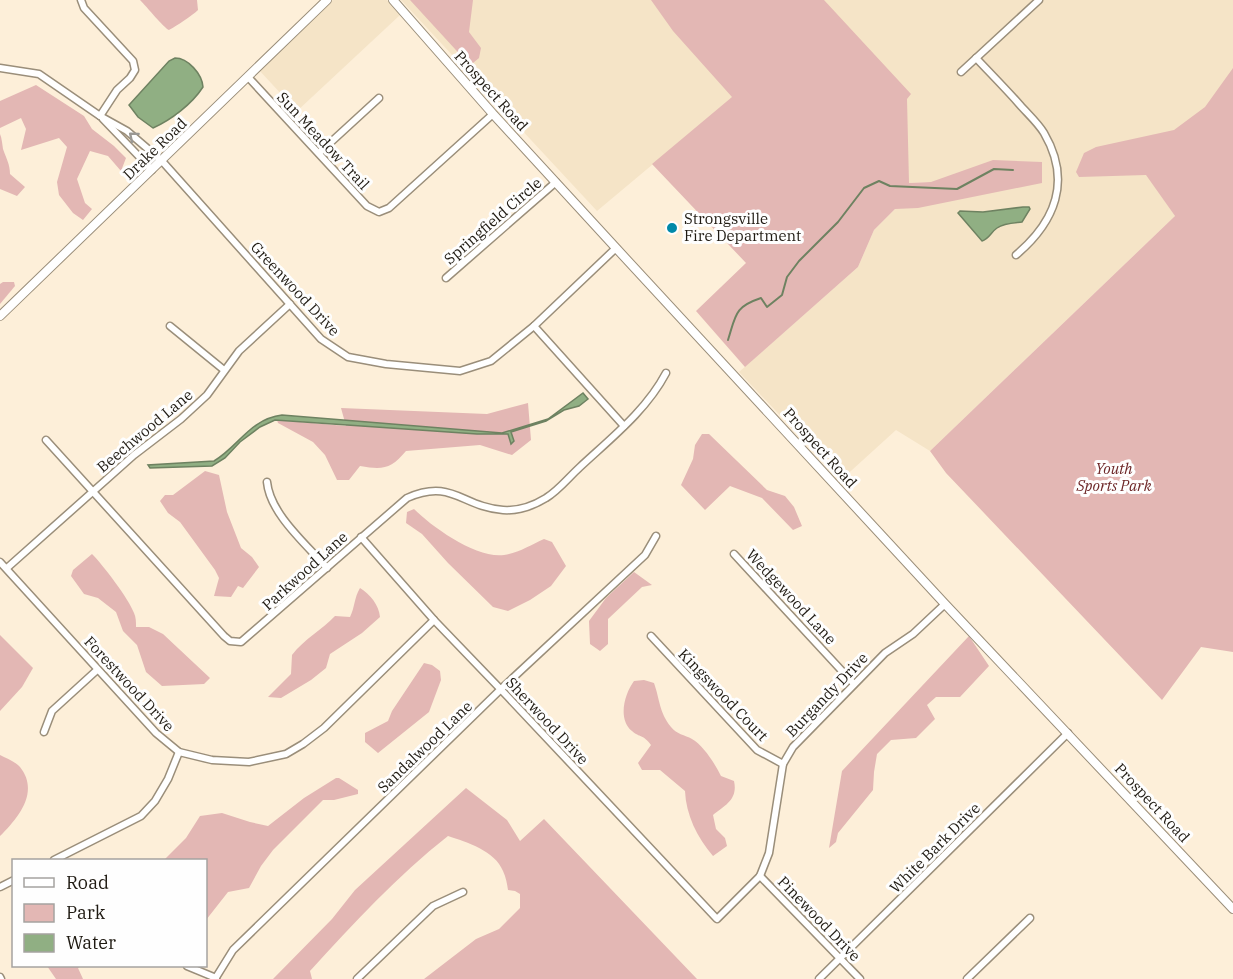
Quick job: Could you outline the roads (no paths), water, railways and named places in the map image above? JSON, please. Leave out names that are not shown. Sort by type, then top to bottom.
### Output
[{"type":"street","points":[[81,0],[84,8],[133,61],[135,70],[117,90],[100,116]]},
{"type":"street","name":"Drake Road","points":[[0,316],[327,0]]},
{"type":"street","name":"Prospect Road","points":[[393,0],[493,114],[616,248],[945,604],[1233,909]]},
{"type":"street","points":[[961,72],[1039,0]]},
{"type":"street","points":[[976,58],[1041,128],[1056,165],[1057,193],[1052,212],[1035,238],[1017,255]]},
{"type":"street","points":[[0,68],[39,74],[100,116],[152,170]]},
{"type":"street","name":"Sun Meadow Trail","points":[[248,77],[367,206],[379,212],[389,208],[493,114]]},
{"type":"street","points":[[319,153],[379,98]]},
{"type":"street","name":"Greenwood Drive","points":[[100,116],[127,131],[162,161],[321,339],[348,357],[386,364],[460,371],[491,361],[534,326],[616,248]]},
{"type":"street","name":"Springfield Circle","points":[[446,278],[556,182]]},
{"type":"street","name":"Beechwood Lane","points":[[7,568],[134,455],[181,419],[207,395],[238,351],[290,304]]},
{"type":"street","points":[[170,326],[224,370]]},
{"type":"street","points":[[534,326],[624,426]]},
{"type":"street","name":"Parkwood Lane","points":[[46,440],[230,641],[241,642],[407,498],[422,491],[443,490],[484,507],[514,511],[548,497],[624,426],[656,391],[666,373]]},
{"type":"street","points":[[267,482],[268,490],[285,522],[327,568]]},
{"type":"street","name":"Sandalwood Lane","points":[[216,978],[233,950],[501,689],[645,555],[656,536]]},
{"type":"street","name":"Sherwood Drive","points":[[362,537],[434,620],[717,919]]},
{"type":"street","name":"Wedgewood Lane","points":[[734,554],[854,684]]},
{"type":"street","name":"Forestwood Drive","points":[[0,562],[156,733],[178,752],[212,760],[249,762],[286,754],[303,744],[324,728],[434,620]]},
{"type":"street","name":"Burgandy Drive","points":[[717,919],[760,876],[769,853],[783,764],[793,747],[807,730],[885,653],[913,634],[945,604]]},
{"type":"street","name":"Kingswood Court","points":[[651,636],[757,750],[783,764]]},
{"type":"street","points":[[44,732],[52,711],[97,670]]},
{"type":"street","name":"White Bark Drive","points":[[819,979],[1068,734]]},
{"type":"street","points":[[58,859],[141,816],[155,801],[168,779],[178,752]]},
{"type":"street","name":"Pinewood Drive","points":[[760,876],[860,979]]},
{"type":"street","points":[[357,979],[433,906],[463,892]]},
{"type":"street","points":[[967,979],[1030,918]]},
{"type":"street","points":[[189,967],[216,978]]},
{"type":"water","points":[[175,58],[185,61],[194,68],[203,87],[181,111],[153,128],[138,117],[129,105],[169,61]]},
{"type":"water","points":[[1023,207],[1030,209],[1022,222],[1000,226],[982,241],[958,213],[960,211],[983,212]]},
{"type":"water","points":[[583,393],[588,399],[579,406],[564,410],[546,421],[511,432],[514,441],[511,444],[508,434],[477,434],[275,420],[260,427],[240,442],[225,458],[212,466],[150,468],[148,465],[214,461],[253,427],[282,415],[502,433],[548,419]]},
{"type":"waterway","points":[[728,340],[737,313],[752,301],[761,298],[767,307],[782,295],[787,277],[799,261],[838,222],[864,188],[879,181],[890,186],[957,189],[994,169],[1013,170]]},
{"type":"place","name":"Strongsville Fire Department","points":[[672,228]]},
{"type":"park label","name":"Youth Sports Park","points":[[1114,478]]}]
